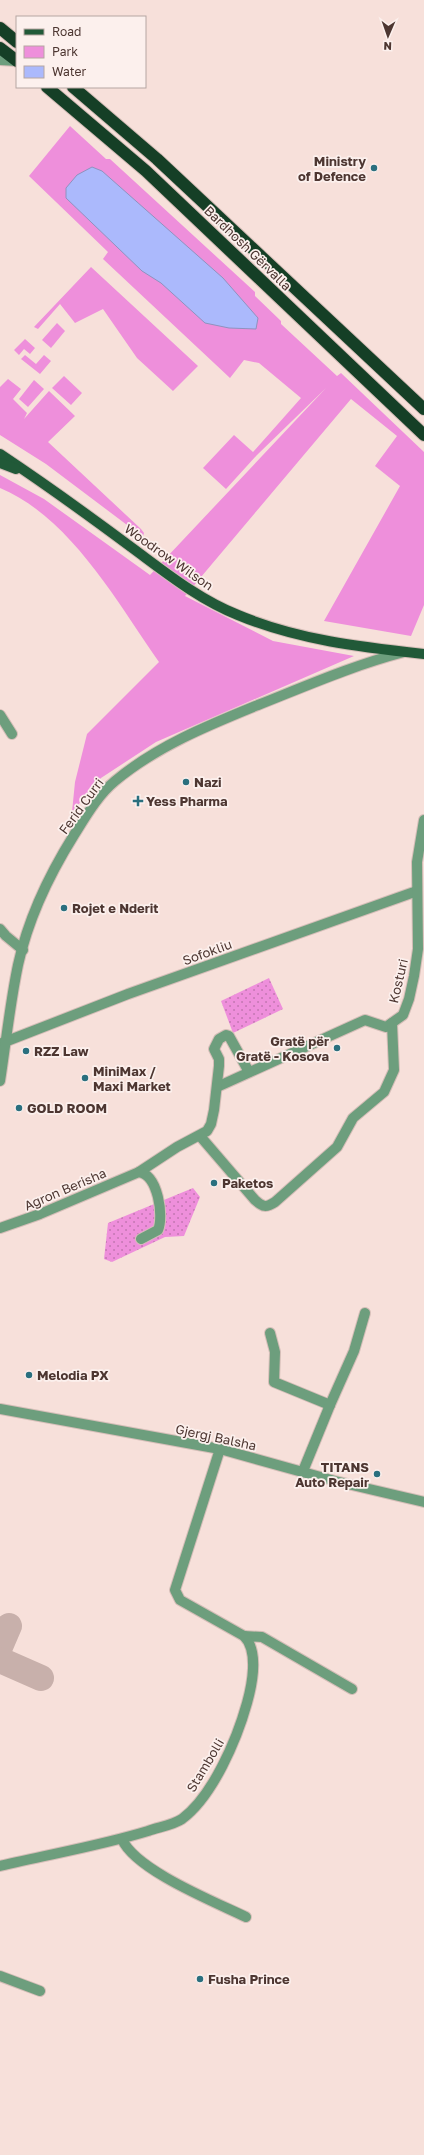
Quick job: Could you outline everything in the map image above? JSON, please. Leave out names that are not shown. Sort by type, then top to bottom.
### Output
[{"type":"highway","points":[[0,28],[16,41]]},
{"type":"highway","points":[[0,48],[16,60]]},
{"type":"highway","name":"Bardhosh Gërvalla","points":[[48,88],[146,171],[424,435]]},
{"type":"highway","name":"Bardhosh Gërvalla","points":[[74,88],[157,159],[424,409]]},
{"type":"main road","points":[[0,454],[31,475]]},
{"type":"main road","points":[[0,463],[31,475]]},
{"type":"main road","name":"Woodrow Wilson","points":[[31,475],[62,495],[184,586],[237,615],[294,634],[359,647],[424,654]]},
{"type":"street","points":[[0,60],[16,61]]},
{"type":"street","name":"Ferid Curri","points":[[0,1081],[3,1043],[14,982],[32,917],[42,894],[70,842],[103,793],[126,773],[160,750],[228,717],[364,664],[405,652]]},
{"type":"street","points":[[0,715],[12,734]]},
{"type":"street","name":"Kosturi","points":[[392,1023],[403,1015],[410,999],[414,976],[418,949],[417,862],[424,820]]},
{"type":"street","name":"Sofokliu","points":[[3,1043],[128,994],[417,891]]},
{"type":"street","points":[[0,929],[22,950]]},
{"type":"street","points":[[217,1087],[365,1020],[386,1028],[392,1023]]},
{"type":"street","points":[[200,1136],[255,1200],[262,1206],[268,1207],[337,1147],[353,1118],[384,1092],[394,1070],[392,1023]]},
{"type":"street","points":[[0,1032],[3,1043]]},
{"type":"street","name":"Agron Berisha","points":[[0,1228],[40,1214],[139,1172],[177,1147],[207,1131],[211,1124],[217,1087],[219,1059],[214,1049],[219,1039],[226,1035],[229,1036],[249,1072]]},
{"type":"street","points":[[139,1172],[143,1173],[152,1182],[160,1203],[158,1230],[141,1239]]},
{"type":"street","points":[[303,1472],[354,1351],[365,1313]]},
{"type":"street","points":[[270,1333],[275,1352],[274,1382],[330,1405]]},
{"type":"street","name":"Gjergj Balsha","points":[[0,1409],[220,1449],[303,1472],[424,1502]]},
{"type":"street","points":[[220,1449],[175,1590],[180,1600],[244,1636],[262,1637],[352,1689]]},
{"type":"street","name":"Stambolli","points":[[0,1866],[122,1839],[178,1821],[191,1810],[214,1780],[235,1739],[251,1685],[250,1645],[244,1636]]},
{"type":"street","points":[[122,1839],[130,1852],[162,1875],[246,1917]]},
{"type":"street","points":[[0,1976],[40,1991]]},
{"type":"green space","points":[[70,126],[106,159],[110,159],[255,292],[255,296],[281,321],[281,324],[337,376],[341,373],[424,452],[424,605],[411,636],[324,621],[400,486],[375,466],[397,436],[351,399],[185,596],[273,641],[354,656],[156,742],[101,778],[72,812],[75,782],[87,734],[159,662],[109,588],[90,563],[70,540],[48,519],[25,501],[0,488],[0,475],[44,499],[150,575],[326,388],[257,455],[226,489],[203,468],[234,435],[253,452],[301,398],[259,363],[244,360],[230,378],[103,259],[108,252],[29,176]]},
{"type":"green space","points":[[91,267],[198,366],[173,391],[137,358],[103,309],[75,323],[60,304],[38,329],[34,327]]},
{"type":"green space","points":[[57,323],[65,331],[51,348],[42,340]]},
{"type":"green space","points":[[25,339],[35,348],[30,354],[24,349],[19,355],[14,350]]},
{"type":"green space","points":[[25,355],[36,364],[44,355],[51,361],[40,374],[21,359]]},
{"type":"green space","points":[[64,376],[82,393],[71,405],[52,388]]},
{"type":"green space","points":[[8,379],[21,389],[13,399],[27,413],[24,419],[49,391],[75,416],[48,442],[141,529],[144,533],[143,536],[46,464],[0,435],[0,387]]},
{"type":"green space","points":[[34,380],[44,389],[28,407],[19,399]]},
{"type":"green space","points":[[269,978],[283,1009],[233,1033],[221,1001]]},
{"type":"green space","points":[[193,1188],[200,1197],[184,1236],[165,1237],[112,1262],[104,1259],[108,1223]]},
{"type":"water","points":[[92,167],[102,171],[223,278],[258,318],[256,329],[229,328],[205,323],[161,283],[142,271],[66,198],[66,188],[77,175]]},
{"type":"taxiway","points":[[0,1647],[9,1626]]},
{"type":"taxiway","points":[[0,1660],[41,1678]]},
{"type":"place","name":"Ministry of Defence","points":[[374,168]]},
{"type":"place","name":"Nazi","points":[[186,782]]},
{"type":"place","name":"Yess Pharma","points":[[138,801]]},
{"type":"place","name":"Rojet e Nderit","points":[[64,908]]},
{"type":"place","name":"Gratë për Gratë - Kosova","points":[[337,1048]]},
{"type":"place","name":"RZZ Law","points":[[26,1051]]},
{"type":"place","name":"MiniMax / Maxi Market","points":[[85,1078]]},
{"type":"place","name":"GOLD ROOM","points":[[19,1108]]},
{"type":"place","name":"Paketos","points":[[214,1183]]},
{"type":"place","name":"Melodia PX","points":[[29,1375]]},
{"type":"place","name":"TITANS Auto Repair","points":[[377,1474]]},
{"type":"place","name":"Fusha Prince","points":[[200,1979]]}]
